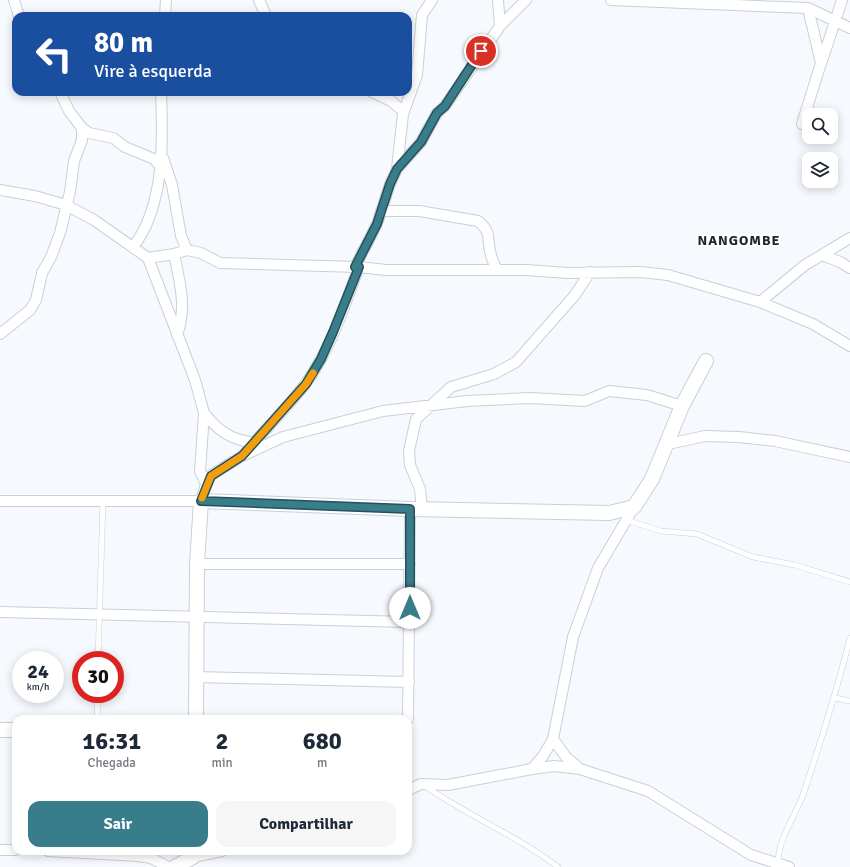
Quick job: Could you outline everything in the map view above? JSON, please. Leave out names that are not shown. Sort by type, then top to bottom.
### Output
[{"type":"street","points":[[14,0],[18,12]]},
{"type":"street","points":[[166,0],[166,12]]},
{"type":"street","points":[[260,0],[264,12]]},
{"type":"street","points":[[412,89],[417,75],[422,15],[432,0]]},
{"type":"street","points":[[498,0],[500,26]]},
{"type":"street","points":[[242,456],[306,384],[321,359],[340,319],[357,267],[397,169],[421,142],[437,113],[445,106],[500,26],[526,0]]},
{"type":"street","points":[[612,0],[706,2],[808,8],[850,28]]},
{"type":"street","points":[[807,108],[842,0]]},
{"type":"street","points":[[808,8],[821,63]]},
{"type":"street","points":[[62,96],[69,111],[82,128],[89,133],[113,138],[125,147],[154,159],[161,167]]},
{"type":"street","points":[[133,247],[148,224],[161,167],[161,96]]},
{"type":"street","points":[[380,96],[391,101],[404,112]]},
{"type":"street","points":[[397,169],[404,112],[410,96]]},
{"type":"street","points":[[0,334],[30,310],[36,300],[36,292],[42,273],[51,257],[60,233],[74,161],[82,140],[82,128]]},
{"type":"street","points":[[161,154],[172,185],[181,236],[187,250]]},
{"type":"street","points":[[0,190],[35,196],[66,205],[94,220],[148,258],[195,380],[204,413],[200,471],[206,484]]},
{"type":"street","points":[[381,211],[419,211],[478,221],[485,227],[488,234],[490,254],[497,270]]},
{"type":"street","points":[[760,302],[805,265],[850,238]]},
{"type":"street","points":[[148,258],[174,254],[187,250],[201,253],[220,263],[357,267],[386,270],[497,270],[568,273],[590,272],[668,274],[760,302],[813,324],[850,346]]},
{"type":"street","points":[[174,254],[182,299],[182,321],[177,335]]},
{"type":"street","points":[[822,255],[840,262],[850,268]]},
{"type":"street","points":[[408,715],[410,564],[416,509],[420,489],[410,465],[410,451],[416,419],[428,406],[451,387],[494,374],[516,362],[575,295],[590,272]]},
{"type":"street","points":[[532,769],[543,756],[553,739],[573,637],[598,568],[652,479],[668,444],[682,406],[706,360]]},
{"type":"street","points":[[196,715],[197,564],[201,501],[206,484],[211,476],[242,456],[283,438],[383,411],[467,402],[530,398],[585,401],[609,391],[647,395],[682,406]]},
{"type":"street","points":[[204,413],[216,428],[237,439],[267,444]]},
{"type":"street","points":[[668,444],[705,436],[739,437],[775,441],[850,457]]},
{"type":"street","points":[[0,501],[201,501],[416,509],[610,513],[634,507]]},
{"type":"street","points":[[197,564],[410,564]]},
{"type":"street","points":[[0,612],[410,622]]},
{"type":"street","points":[[196,677],[409,682]]},
{"type":"street","points":[[0,730],[12,730]]},
{"type":"street","points":[[553,739],[566,757],[580,769]]},
{"type":"street","points":[[412,788],[421,784],[448,785],[554,766],[580,769],[648,791],[751,856],[789,867]]},
{"type":"street","points":[[0,850],[12,850]]},
{"type":"street","points":[[122,855],[151,858],[168,867]]},
{"type":"street","points":[[174,867],[192,855]]},
{"type":"lane","points":[[98,651],[103,501]]},
{"type":"lane","points":[[626,520],[661,531],[697,534],[753,557],[796,565],[850,582]]},
{"type":"lane","points":[[778,863],[778,852],[803,794],[820,738],[835,698],[850,638]]},
{"type":"lane","points":[[835,698],[850,701]]},
{"type":"lane","points":[[97,715],[98,703]]},
{"type":"lane","points":[[421,784],[452,805],[506,832],[558,867]]},
{"type":"slow traffic","points":[[202,498],[206,484],[211,476],[242,456],[306,384],[313,373]]},
{"type":"district","name":"NANGOMBE","points":[[739,240]]},
{"type":"route","points":[[410,608],[410,509],[201,501],[206,484],[211,476],[242,456],[306,384],[321,359],[340,319],[359,267],[355,267],[377,224],[390,184],[397,169],[421,142],[433,119],[445,106],[481,51]]}]
